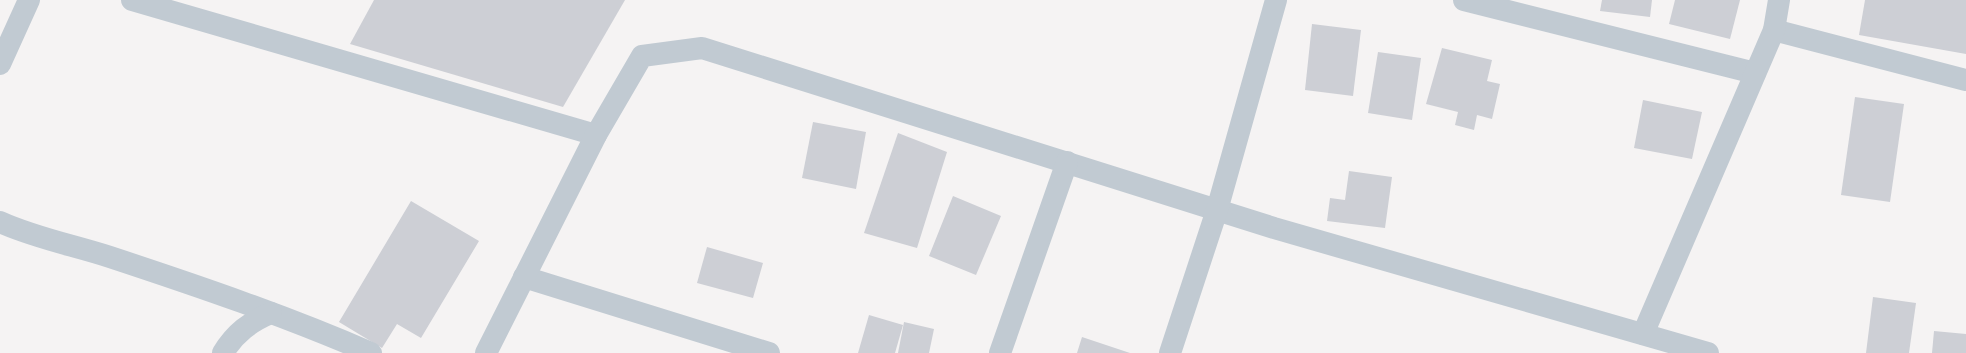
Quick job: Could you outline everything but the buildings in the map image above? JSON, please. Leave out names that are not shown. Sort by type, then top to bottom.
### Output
[{"type":"street","points":[[0,64],[29,0]]},
{"type":"street","points":[[132,0],[596,135]]},
{"type":"street","points":[[1170,353],[1217,210],[1276,0]]},
{"type":"street","points":[[1464,0],[1755,74]]},
{"type":"street","points":[[1643,334],[1774,30],[1779,0]]},
{"type":"street","points":[[1774,30],[1966,80]]},
{"type":"street","points":[[486,353],[596,135],[642,56],[702,48],[1217,210],[1708,353]]},
{"type":"street","points":[[1000,353],[1067,162]]},
{"type":"street","points":[[0,222],[15,229],[108,256],[271,312],[371,353]]},
{"type":"street","points":[[524,277],[769,353]]},
{"type":"street","points":[[223,353],[239,331],[254,320],[271,312]]}]
